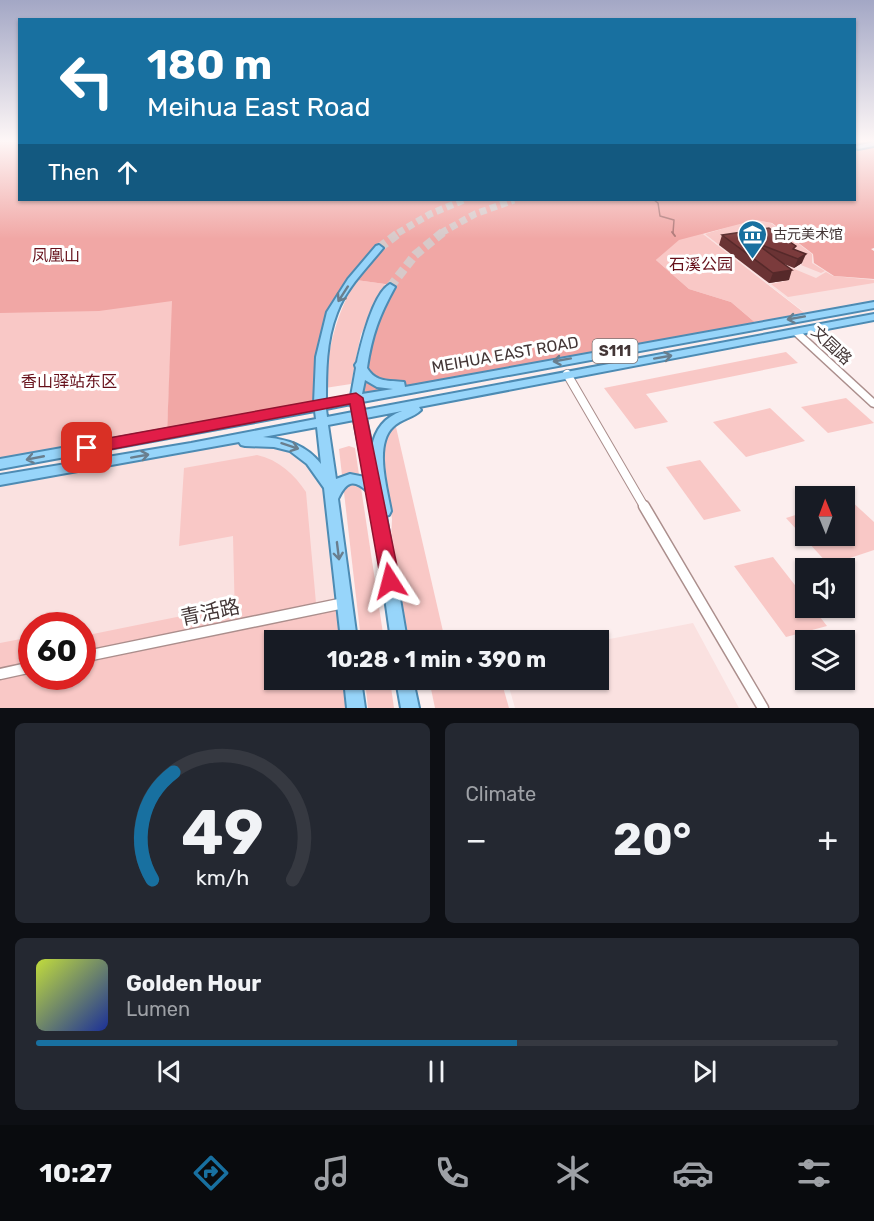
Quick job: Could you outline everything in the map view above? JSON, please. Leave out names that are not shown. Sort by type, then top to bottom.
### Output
[{"type":"main road","points":[[348,630],[320,405],[321,357],[328,321],[343,293],[379,248]]},
{"type":"main road","points":[[390,287],[370,326],[360,365],[356,398],[384,542],[397,630]]},
{"type":"main road","name":"MEIHUA EAST ROAD","points":[[0,464],[874,305]]},
{"type":"main road","name":"MEIHUA EAST ROAD","points":[[191,447],[874,317]]},
{"type":"main road","points":[[360,365],[368,379],[389,385],[484,370],[519,368]]},
{"type":"main road","points":[[384,542],[385,517],[376,448],[379,435],[387,425],[408,412],[501,393],[534,381]]},
{"type":"main road","points":[[0,480],[191,447],[261,442],[294,447],[313,460],[331,494]]},
{"type":"main road","points":[[331,494],[346,478],[364,481],[373,489]]},
{"type":"main road","points":[[354,690],[356,708]]},
{"type":"main road","points":[[407,690],[410,708]]},
{"type":"street","name":"文园路","points":[[795,332],[874,404]]},
{"type":"street","points":[[567,374],[763,708]]},
{"type":"street","name":"青活路","points":[[96,654],[345,603]]},
{"type":"street","points":[[0,674],[18,670]]},
{"type":"shaded area","name":"古元美术馆","points":[[755,220],[772,223],[813,254],[814,263],[834,276],[874,279],[874,305],[808,315],[703,234]]},
{"type":"shaded area","points":[[250,442],[294,447],[330,489],[344,603],[96,654],[96,612],[18,612],[18,670],[0,673],[0,480],[191,447]]},
{"type":"shaded area","points":[[693,623],[739,708],[515,708],[510,690],[609,690],[609,639]]},
{"type":"green space","name":"凤凰山","points":[[0,173],[18,173],[18,201],[856,201],[856,173],[874,173],[874,205],[756,220],[771,223],[812,254],[812,263],[825,271],[821,273],[801,265],[803,263],[791,258],[767,236],[718,244],[705,234],[735,225],[703,234],[807,315],[758,325],[731,302],[689,289],[656,260],[678,240],[173,300],[167,433],[0,464]]},
{"type":"green space","points":[[0,173],[18,173],[18,201],[856,201],[856,173],[874,173],[874,248],[871,249],[874,251],[874,279],[834,276],[814,263],[813,254],[772,223],[755,220],[679,240],[656,260],[689,289],[731,302],[758,325],[356,398],[357,385],[390,287],[385,284],[356,280],[332,312],[320,405],[167,433],[172,301],[99,311],[0,313]]},
{"type":"green space","points":[[765,262],[780,263],[816,278],[826,272],[833,276],[874,280],[874,283],[788,297],[771,284],[790,280]]},
{"type":"green space","points":[[356,280],[385,284],[361,334],[351,384],[325,388],[334,332],[343,306]]},
{"type":"green space","points":[[786,352],[798,363],[646,394],[668,422],[635,429],[604,388]]},
{"type":"green space","points":[[846,398],[874,423],[828,433],[801,407]]},
{"type":"green space","points":[[770,408],[805,441],[746,457],[713,422]]},
{"type":"green space","points":[[396,427],[443,630],[406,630],[391,541],[392,519],[381,445],[387,430]]},
{"type":"green space","points":[[349,446],[355,448],[382,630],[360,630],[339,449]]},
{"type":"green space","points":[[257,455],[272,460],[285,469],[306,492],[316,603],[235,620],[233,536],[179,546],[184,468]]},
{"type":"green space","points":[[700,460],[741,511],[704,520],[666,467]]},
{"type":"green space","points":[[855,505],[874,522],[874,550],[850,558],[823,558],[812,546],[855,546]]},
{"type":"green space","points":[[795,515],[795,528],[786,518]]},
{"type":"green space","points":[[773,557],[795,585],[795,618],[821,618],[827,626],[812,630],[795,630],[795,635],[786,637],[734,566]]},
{"type":"green space","points":[[345,603],[347,630],[264,630],[264,690],[353,690],[355,708],[0,708],[0,674],[18,670],[18,690],[96,690],[96,654]]},
{"type":"green space","points":[[231,606],[232,624],[96,651],[96,633]]},
{"type":"green space","points":[[18,640],[18,668],[0,671],[0,643]]},
{"type":"green space","points":[[366,690],[391,690],[394,708],[368,708]]},
{"type":"green space","points":[[431,690],[504,690],[509,708],[435,708]]},
{"type":"building","points":[[769,228],[796,246],[793,249],[806,254],[798,259],[754,242],[792,270],[773,273],[722,235]]},
{"type":"waterway","points":[[655,201],[658,203],[660,216],[674,220],[673,233]]},
{"type":"waterway","points":[[672,232],[675,236]]},
{"type":"tunnel","points":[[398,233],[430,214],[462,201]]},
{"type":"tunnel","points":[[441,233],[475,214],[511,201]]},
{"type":"tunnel","points":[[379,248],[400,232]]},
{"type":"tunnel","points":[[390,287],[415,255],[443,232]]},
{"type":"place","name":"古元美术馆","points":[[752,260]]},
{"type":"route","points":[[87,448],[356,398],[390,581]]},
{"type":"park label","name":"石溪公园","points":[[701,264]]},
{"type":"park label","name":"香山驿站东区","points":[[69,381]]}]
